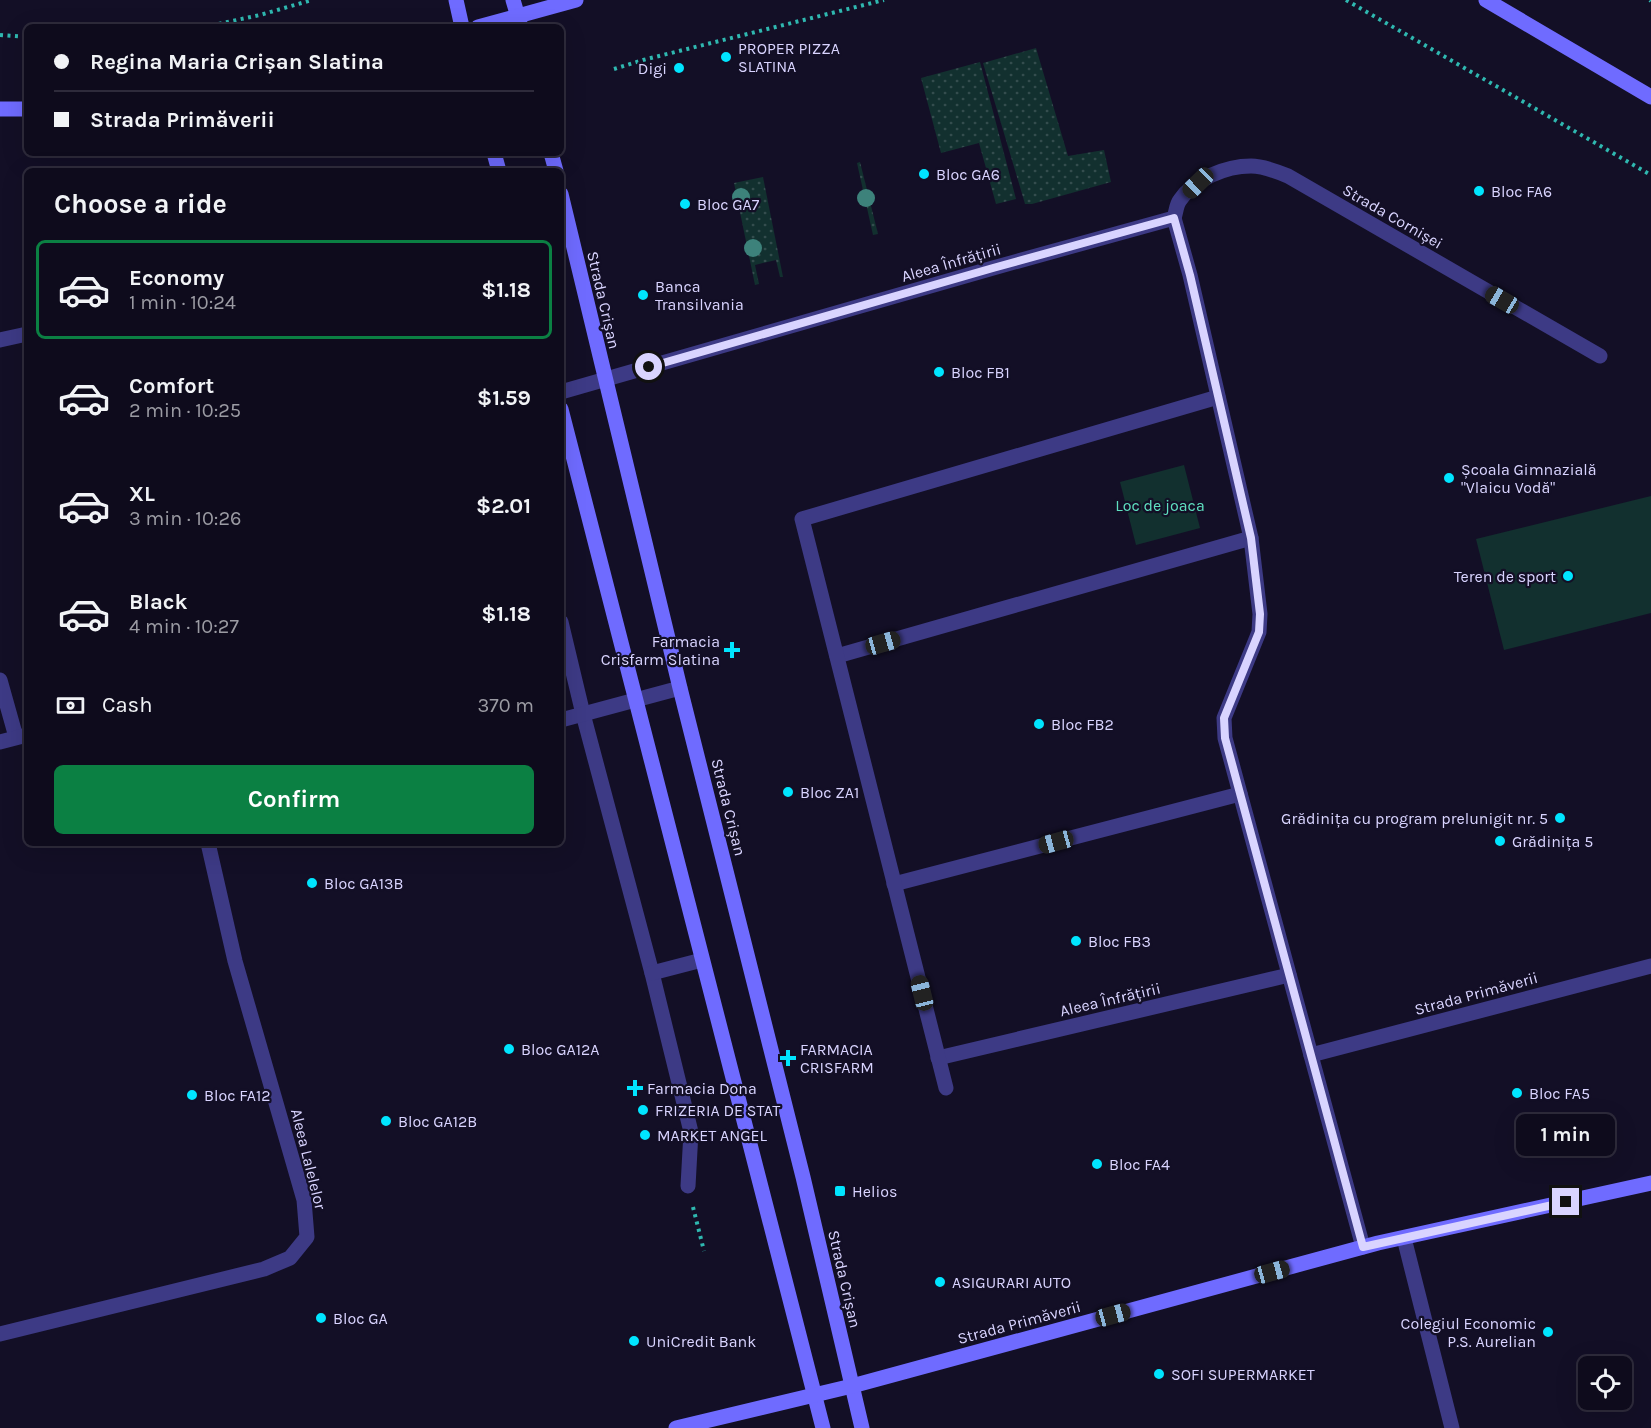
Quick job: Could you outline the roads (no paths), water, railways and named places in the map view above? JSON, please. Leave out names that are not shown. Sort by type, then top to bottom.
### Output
[{"type":"main road","points":[[456,0],[461,24]]},
{"type":"main road","points":[[513,0],[520,22]]},
{"type":"main road","points":[[503,24],[520,22],[576,0]]},
{"type":"main road","points":[[1486,0],[1651,96]]},
{"type":"main road","points":[[0,109],[24,109]]},
{"type":"main road","name":"Strada Crișan","points":[[564,207],[803,1177],[862,1428]]},
{"type":"main road","points":[[564,421],[823,1428]]},
{"type":"main road","name":"Strada Primăverii","points":[[676,1428],[852,1386],[1363,1247],[1651,1183]]},
{"type":"street","name":"Strada Cornișei","points":[[1174,218],[1179,201],[1198,183],[1224,171],[1251,166],[1274,170],[1600,356]]},
{"type":"street","name":"Aleea Înfrățirii","points":[[564,391],[1174,218]]},
{"type":"street","points":[[1174,218],[1251,538],[1260,614],[1259,632],[1224,718],[1225,738],[1363,1247]]},
{"type":"street","points":[[0,340],[24,335]]},
{"type":"street","points":[[946,1088],[802,519],[1218,397]]},
{"type":"street","points":[[837,656],[1251,538]]},
{"type":"street","points":[[564,635],[691,1132],[688,1186]]},
{"type":"street","points":[[0,680],[22,736],[0,742]]},
{"type":"street","points":[[564,719],[681,688]]},
{"type":"street","points":[[894,884],[1240,794]]},
{"type":"street","name":"Aleea Lalelelor","points":[[0,1334],[264,1269],[290,1257],[307,1237],[304,1200],[235,961],[209,846]]},
{"type":"street","points":[[652,973],[702,960]]},
{"type":"street","name":"Strada Primăverii","points":[[1311,1055],[1651,966]]},
{"type":"street","name":"Aleea Înfrățirii","points":[[938,1058],[1289,975]]},
{"type":"street","points":[[1404,1238],[1452,1428]]},
{"type":"place","name":"PROPER PIZZA SLATINA","points":[[726,57]]},
{"type":"place","name":"Digi","points":[[679,68]]},
{"type":"place","name":"Bloc GA6","points":[[924,174]]},
{"type":"place","name":"Bloc FA6","points":[[1479,191]]},
{"type":"place","name":"Bloc GA7","points":[[685,204]]},
{"type":"place","name":"Banca Transilvania","points":[[643,295]]},
{"type":"place","name":"Bloc FB1","points":[[939,372]]},
{"type":"place","name":"Școala Gimnazială \"Vlaicu Vodă\"","points":[[1449,478]]},
{"type":"place","name":"Teren de sport","points":[[1568,576]]},
{"type":"place","name":"Farmacia Crisfarm Slatina","points":[[732,650]]},
{"type":"place","name":"Bloc FB2","points":[[1039,724]]},
{"type":"place","name":"Bloc ZA1","points":[[788,792]]},
{"type":"place","name":"Grădinița cu program prelunigit nr. 5","points":[[1560,818]]},
{"type":"place","name":"Grădinița 5","points":[[1500,841]]},
{"type":"place","name":"Bloc GA13B","points":[[312,883]]},
{"type":"place","name":"Bloc FB3","points":[[1076,941]]},
{"type":"place","name":"Bloc GA12A","points":[[509,1049]]},
{"type":"place","name":"FARMACIA CRISFARM","points":[[788,1058]]},
{"type":"place","name":"Farmacia Dona","points":[[635,1088]]},
{"type":"place","name":"Bloc FA5","points":[[1517,1093]]},
{"type":"place","name":"Bloc FA12","points":[[192,1095]]},
{"type":"place","name":"FRIZERIA DE STAT","points":[[643,1110]]},
{"type":"place","name":"Bloc GA12B","points":[[386,1121]]},
{"type":"place","name":"MARKET ANGEL","points":[[645,1135]]},
{"type":"place","name":"Bloc FA4","points":[[1097,1164]]},
{"type":"place","name":"Helios","points":[[840,1191]]},
{"type":"place","name":"ASIGURARI AUTO","points":[[940,1282]]},
{"type":"place","name":"Bloc GA","points":[[321,1318]]},
{"type":"place","name":"Colegiul Economic P.S. Aurelian","points":[[1548,1332]]},
{"type":"place","name":"UniCredit Bank","points":[[634,1341]]},
{"type":"place","name":"SOFI SUPERMARKET","points":[[1159,1374]]},
{"type":"park label","name":"Loc de joaca","points":[[1160,505]]}]
